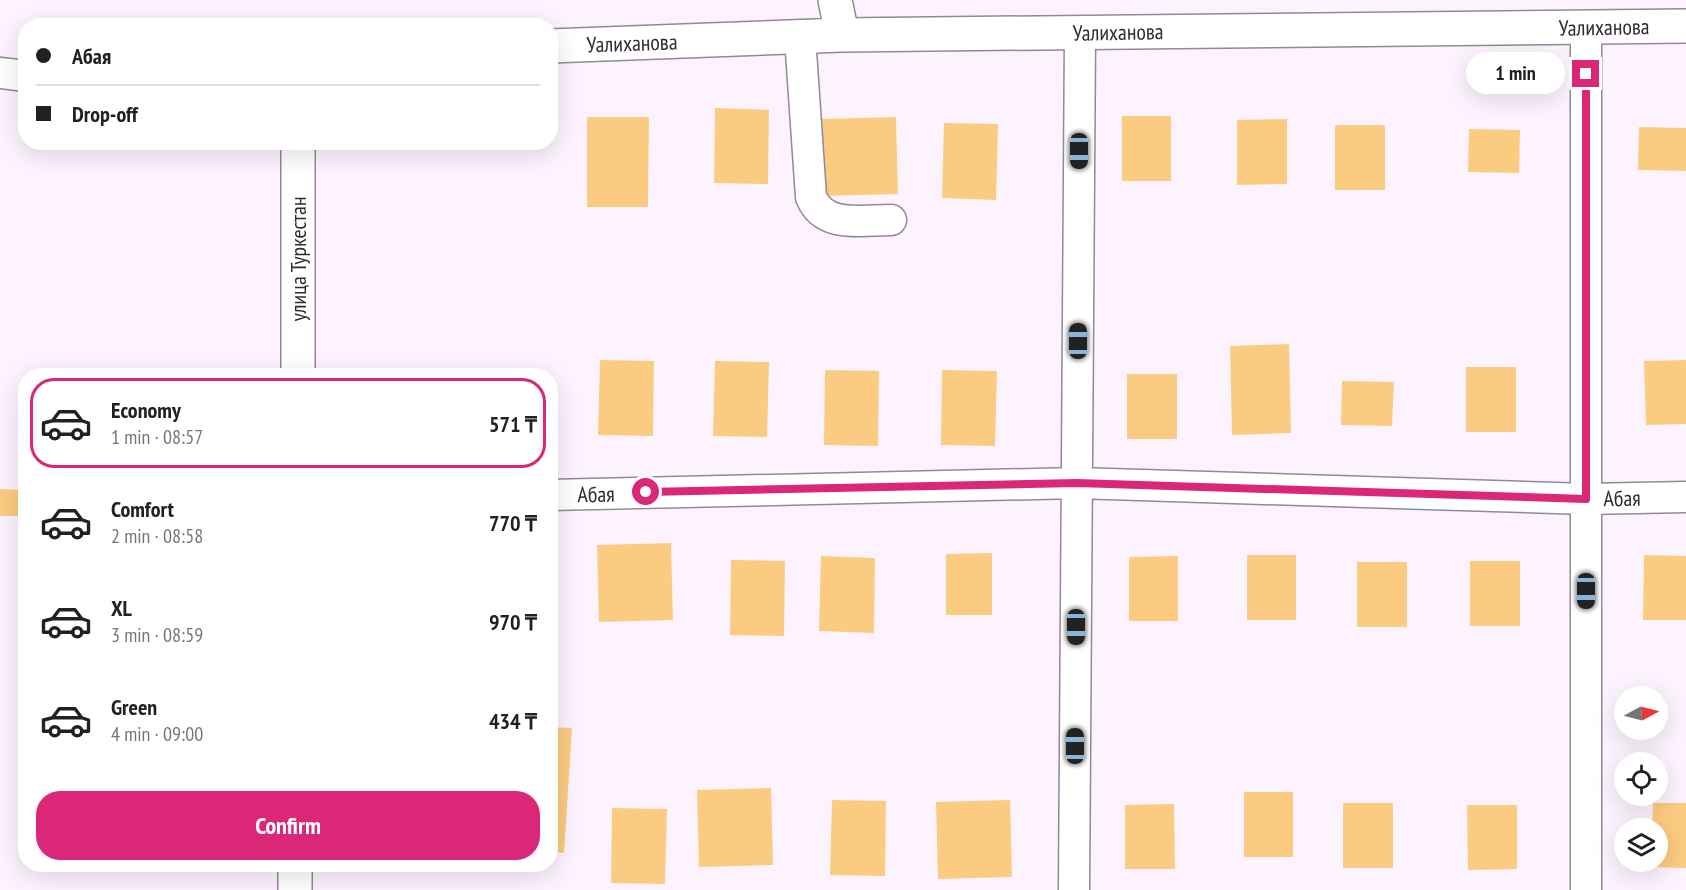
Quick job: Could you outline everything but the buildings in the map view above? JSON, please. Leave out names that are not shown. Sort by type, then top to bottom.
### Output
[{"type":"street","points":[[835,0],[842,35]]},
{"type":"street","name":"Уалиханова","points":[[558,46],[842,35],[1686,26]]},
{"type":"street","points":[[1586,27],[1586,890]]},
{"type":"street","points":[[1074,890],[1080,33]]},
{"type":"street","points":[[800,37],[811,197],[816,209],[827,218],[891,220]]},
{"type":"street","points":[[0,73],[18,75]]},
{"type":"street","name":"улица Туркестан","points":[[298,150],[298,368]]},
{"type":"street","name":"Абая","points":[[558,495],[1077,483],[1586,499],[1686,497]]},
{"type":"street","points":[[295,872],[295,890]]},
{"type":"route","points":[[646,492],[1077,483],[1586,499],[1586,74]]}]
